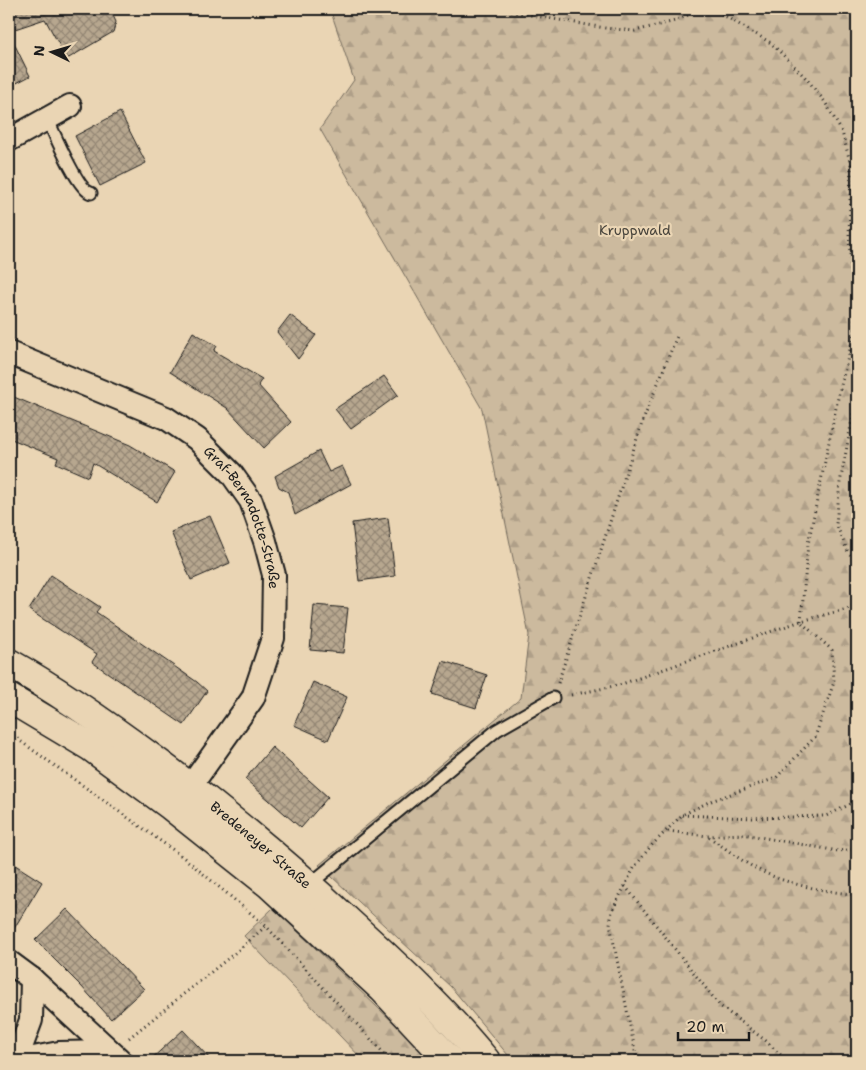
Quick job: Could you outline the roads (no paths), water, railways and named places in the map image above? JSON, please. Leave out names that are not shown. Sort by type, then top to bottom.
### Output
[{"type":"main road","name":"Bredeneyer Straße","points":[[9,663],[106,724],[261,842],[408,977],[486,1061]]},
{"type":"main road","name":"Bredeneyer Straße","points":[[9,698],[91,747],[171,806],[269,884],[382,989],[450,1061]]},
{"type":"street","points":[[9,140],[70,106]]},
{"type":"street","name":"Graf-Bernadotte-Straße","points":[[9,353],[166,418],[197,440],[231,473],[251,501],[274,575],[272,638],[253,698],[190,787]]},
{"type":"street","points":[[9,962],[32,979],[116,1057]]},
{"type":"street","points":[[32,979],[31,1020],[17,1061],[59,1053],[116,1057]]},
{"type":"lane","points":[[47,118],[77,180],[87,192],[91,193]]},
{"type":"lane","points":[[309,885],[497,730],[553,698]]},
{"type":"park label","name":"Kruppwald","points":[[635,230]]}]
